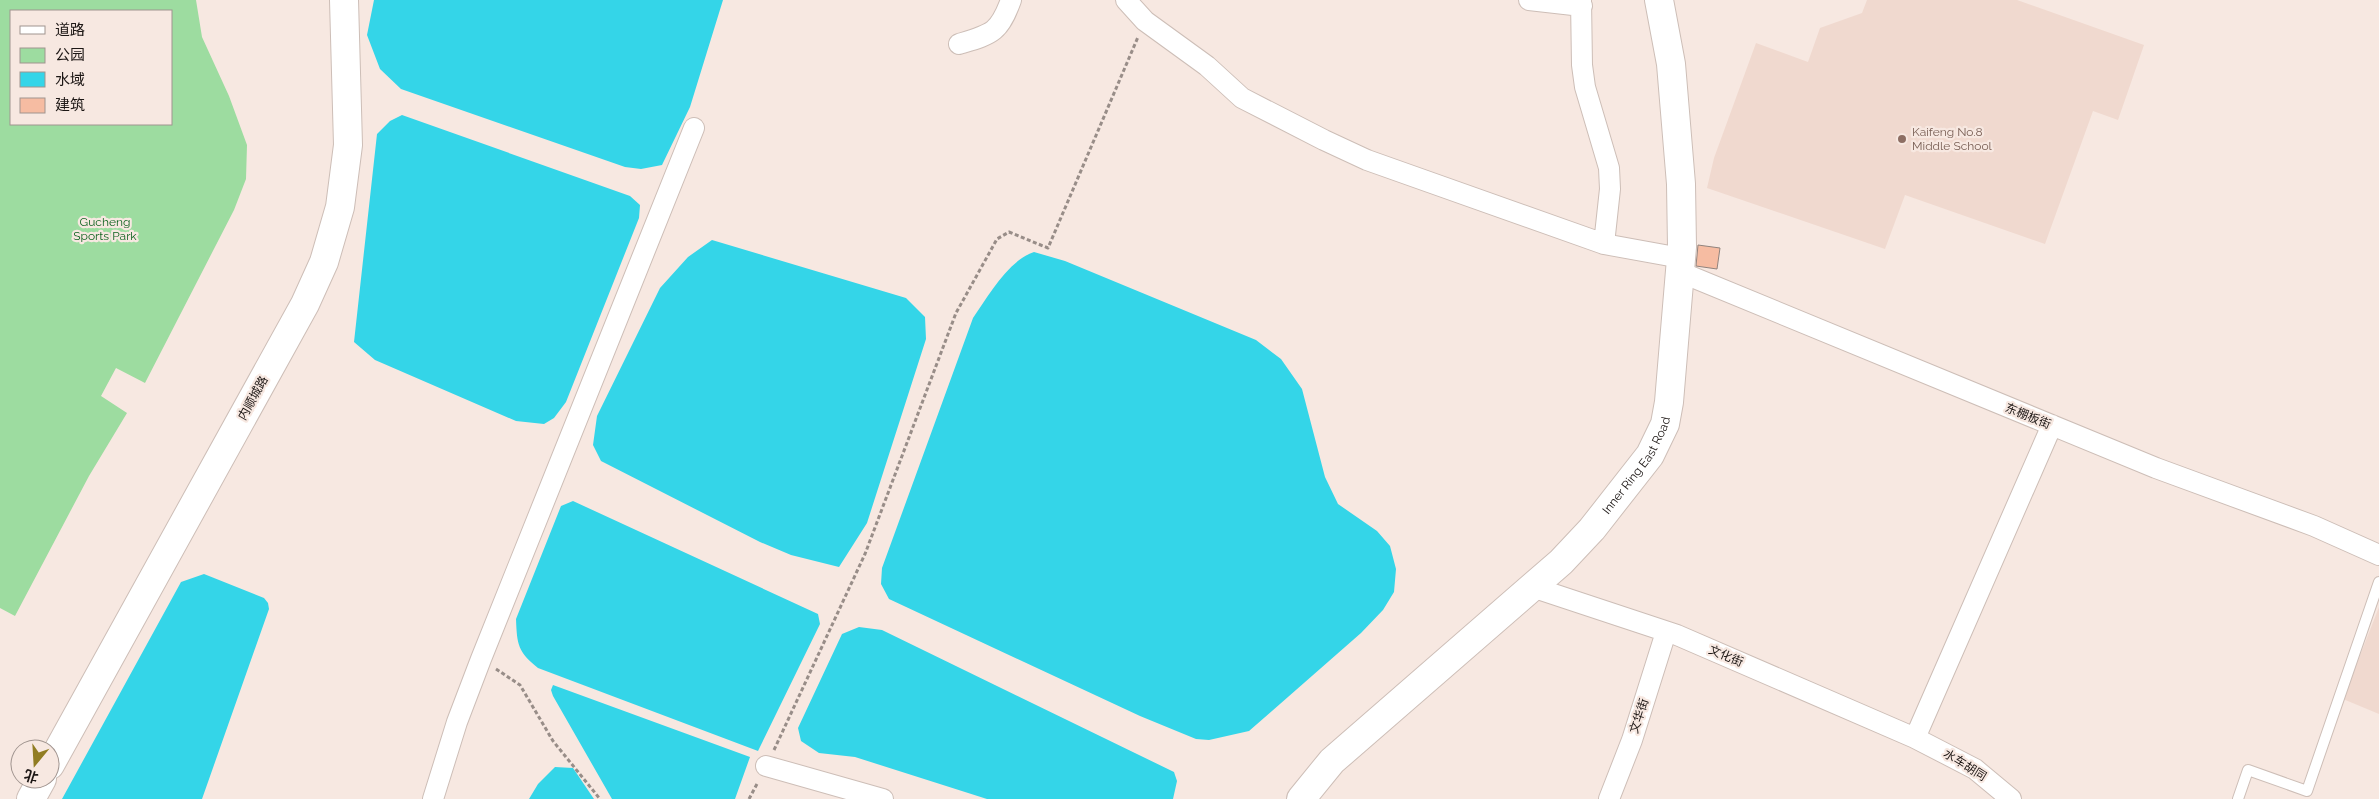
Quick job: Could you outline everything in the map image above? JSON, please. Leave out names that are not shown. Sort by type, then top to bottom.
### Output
[{"type":"street","name":"内顺城路","points":[[60,747],[305,304],[324,262],[340,207],[348,145],[344,0]]},
{"type":"street","points":[[959,44],[981,37],[999,27],[1011,0]]},
{"type":"street","name":"东棚板街","points":[[1126,0],[1145,21],[1207,66],[1242,98],[1367,160],[1604,244],[1680,265],[2052,426],[2156,468],[2314,526],[2379,555]]},
{"type":"street","points":[[1529,0],[1581,3],[1582,65],[1585,87],[1609,168],[1610,189],[1604,244]]},
{"type":"street","name":"Inner Ring East Road","points":[[1301,799],[1332,762],[1561,562],[1592,529],[1650,455],[1659,440],[1669,402],[1680,265],[1681,184],[1671,64],[1659,0]]},
{"type":"street","points":[[434,799],[457,722],[481,659],[694,128]]},
{"type":"street","points":[[1915,738],[2052,426]]},
{"type":"street","name":"文化街","points":[[1532,587],[1666,632],[1915,738]]},
{"type":"street","name":"文华街","points":[[1609,799],[1632,740],[1666,632]]},
{"type":"street","name":"水车胡同","points":[[1915,738],[1975,768],[2011,799]]},
{"type":"street","points":[[766,766],[883,799]]},
{"type":"lane","points":[[2238,799],[2248,770],[2307,791],[2379,582]]},
{"type":"path","points":[[749,799],[866,554],[956,313],[997,239],[1008,232],[1048,248],[1145,21]]},
{"type":"path","points":[[481,659],[520,685],[553,741],[600,799]]},
{"type":"shaded area","name":"Kaifeng No.8 Middle School","points":[[1867,0],[2017,0],[2144,45],[2118,120],[2093,111],[2045,244],[1905,195],[1885,249],[1707,188],[1714,158],[1756,43],[1808,62],[1820,28],[1862,13]]},
{"type":"shaded area","points":[[2379,607],[2379,714],[2343,699]]},
{"type":"green space","name":"Gucheng Sports Park","points":[[0,0],[196,0],[202,37],[229,96],[247,145],[246,179],[234,210],[145,383],[116,368],[101,396],[127,413],[89,476],[15,616],[0,608]]},
{"type":"water","points":[[374,0],[723,0],[690,107],[662,165],[641,169],[625,167],[401,89],[380,69],[367,35]]},
{"type":"water","points":[[402,115],[630,196],[640,205],[639,218],[566,402],[554,418],[544,424],[516,421],[375,360],[354,342],[377,134],[390,121]]},
{"type":"water","points":[[712,240],[906,298],[925,317],[926,339],[867,523],[839,567],[791,555],[760,542],[601,461],[593,445],[597,416],[660,288],[688,257]]},
{"type":"water","points":[[1034,252],[1065,261],[1256,340],[1281,359],[1302,389],[1325,477],[1338,504],[1377,531],[1390,546],[1396,569],[1394,592],[1383,610],[1361,633],[1249,731],[1209,740],[1196,739],[1140,716],[889,599],[881,584],[882,568],[973,318],[1008,271],[1025,256]]},
{"type":"water","points":[[573,501],[818,614],[820,624],[758,751],[538,668],[526,657],[518,642],[516,619],[561,506]]},
{"type":"water","points":[[204,574],[264,598],[268,603],[269,609],[202,799],[62,799],[181,582]]},
{"type":"water","points":[[859,627],[882,630],[1174,772],[1177,781],[1173,799],[987,799],[855,757],[819,753],[801,741],[798,728],[842,634]]},
{"type":"water","points":[[553,685],[750,757],[735,799],[612,799],[553,696],[551,690]]},
{"type":"water","points":[[555,767],[573,768],[594,799],[529,799],[538,784]]},
{"type":"building","points":[[1698,245],[1720,248],[1717,269],[1696,266]]},
{"type":"place","name":"Kaifeng No.8 Middle School","points":[[1902,139]]}]
